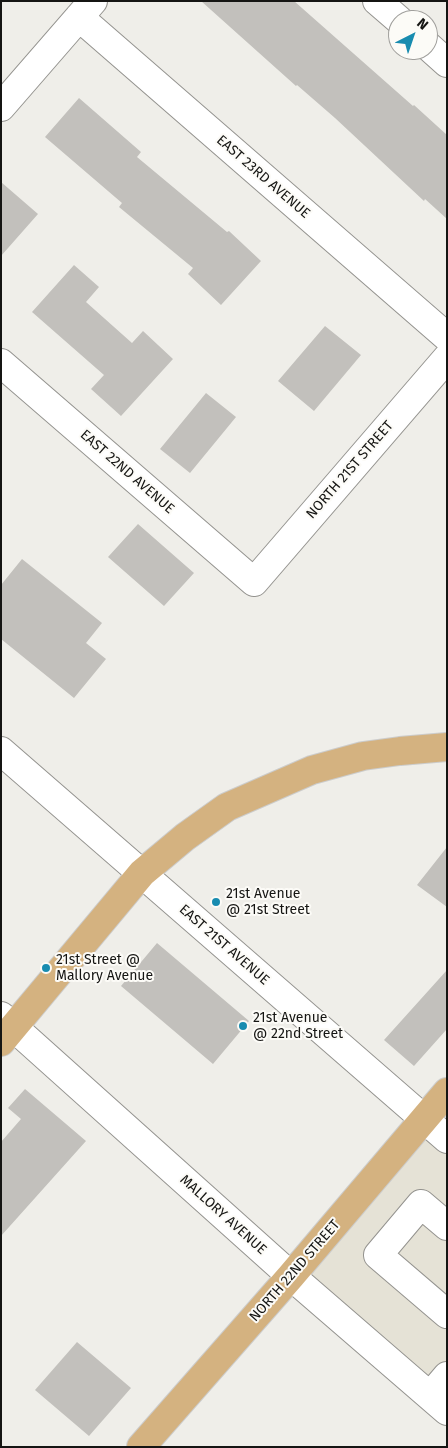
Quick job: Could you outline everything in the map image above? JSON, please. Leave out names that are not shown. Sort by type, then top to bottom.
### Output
[{"type":"main road","points":[[5,1029],[142,873],[185,837],[227,807],[312,770],[363,756],[446,748]]},
{"type":"main road","name":"NORTH 22ND STREET","points":[[141,1447],[291,1276],[447,1092]]},
{"type":"street","points":[[378,1],[388,10]]},
{"type":"street","points":[[1,107],[86,9]]},
{"type":"street","name":"EAST 23RD AVENUE","points":[[86,9],[447,337]]},
{"type":"street","name":"NORTH 21ST STREET","points":[[254,582],[447,358]]},
{"type":"street","name":"EAST 22ND AVENUE","points":[[1,363],[254,582]]},
{"type":"street","name":"EAST 21ST AVENUE","points":[[1,751],[447,1139]]},
{"type":"street","name":"MALLORY AVENUE","points":[[5,1029],[291,1276],[441,1394]]},
{"type":"street","points":[[447,1226],[421,1204],[378,1255],[447,1314]]},
{"type":"shaded area","points":[[427,1120],[447,1138],[447,1412],[293,1269]]},
{"type":"building","points":[[201,1],[294,1],[414,105],[447,135],[447,219],[425,199],[424,201],[335,118],[296,86]]},
{"type":"building","points":[[79,98],[141,152],[137,157],[227,232],[229,231],[261,261],[221,305],[188,274],[193,268],[119,207],[122,203],[45,137]]},
{"type":"building","points":[[1,182],[38,214],[1,256]]},
{"type":"building","points":[[74,265],[99,287],[86,302],[132,343],[143,331],[173,359],[121,416],[91,389],[104,375],[32,312]]},
{"type":"building","points":[[325,326],[361,355],[314,411],[278,381]]},
{"type":"building","points":[[206,393],[236,417],[190,473],[160,449]]},
{"type":"building","points":[[138,524],[194,573],[164,606],[108,557]]},
{"type":"building","points":[[22,559],[102,623],[86,643],[106,659],[74,698],[1,639],[1,585]]},
{"type":"building","points":[[447,847],[447,907],[417,885]]},
{"type":"building","points":[[157,943],[249,1021],[213,1064],[121,986]]},
{"type":"building","points":[[447,970],[447,1029],[414,1066],[384,1040]]},
{"type":"building","points":[[25,1089],[86,1141],[1,1236],[1,1142],[21,1119],[8,1108]]},
{"type":"building","points":[[77,1342],[131,1388],[89,1436],[35,1390]]},
{"type":"place","name":"21st Avenue @ 21st Street","points":[[216,902]]},
{"type":"place","name":"21st Street @ Mallory Avenue","points":[[46,968]]},
{"type":"place","name":"21st Avenue @ 22nd Street","points":[[243,1026]]}]
